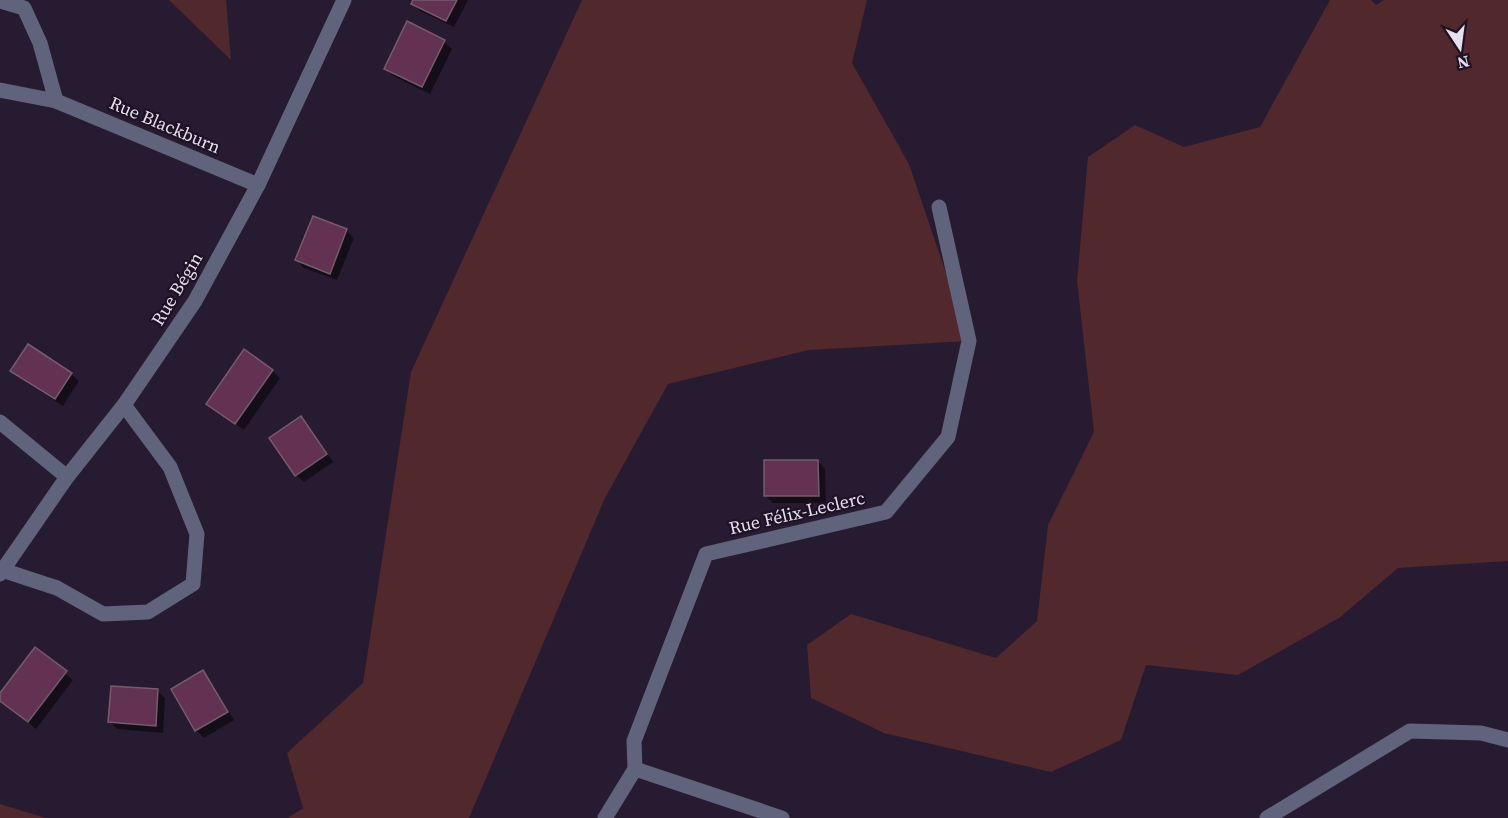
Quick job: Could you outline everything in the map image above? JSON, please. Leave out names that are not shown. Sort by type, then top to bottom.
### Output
[{"type":"street","name":"Rue Bégin","points":[[1,572],[67,477],[124,405],[195,301],[258,185],[344,0]]},
{"type":"street","points":[[0,1],[24,8],[40,43],[57,101]]},
{"type":"street","name":"Rue Blackburn","points":[[0,90],[57,101],[258,185]]},
{"type":"street","name":"Rue Félix-Leclerc","points":[[635,769],[634,741],[706,554],[886,512],[948,437],[969,341],[939,207]]},
{"type":"street","points":[[1,572],[57,588],[102,614],[148,612],[193,584],[197,534],[170,467],[124,405]]},
{"type":"street","points":[[0,422],[67,477]]},
{"type":"street","points":[[1267,818],[1410,731],[1481,733],[1508,740]]},
{"type":"street","points":[[605,818],[635,769],[782,818]]},
{"type":"shaded area","points":[[169,0],[226,0],[231,60]]},
{"type":"shaded area","points":[[582,0],[867,0],[852,63],[909,164],[969,341],[809,350],[668,384],[605,498],[469,818],[288,818],[303,808],[287,753],[363,683],[411,372]]},
{"type":"shaded area","points":[[1330,0],[1371,0],[1376,5],[1384,0],[1508,0],[1508,561],[1398,568],[1339,618],[1238,675],[1146,665],[1121,740],[1051,772],[884,733],[811,698],[807,645],[851,614],[996,658],[1037,621],[1048,525],[1094,432],[1077,281],[1088,157],[1135,125],[1184,147],[1260,127]]},
{"type":"shaded area","points":[[0,804],[46,818],[0,818]]},
{"type":"building","points":[[413,0],[457,0],[446,21],[411,4]]},
{"type":"building","points":[[407,21],[445,40],[422,87],[384,69]]},
{"type":"building","points":[[313,216],[347,229],[330,274],[295,260]]},
{"type":"building","points":[[28,344],[72,373],[55,399],[10,371]]},
{"type":"building","points":[[244,349],[273,370],[235,424],[206,404]]},
{"type":"building","points":[[301,416],[327,454],[295,476],[269,438]]},
{"type":"building","points":[[764,460],[818,460],[819,496],[764,496]]},
{"type":"building","points":[[35,647],[67,671],[28,722],[0,701],[0,693]]},
{"type":"building","points":[[203,670],[228,712],[195,731],[171,689]]},
{"type":"building","points":[[111,686],[158,689],[156,726],[108,722]]}]
